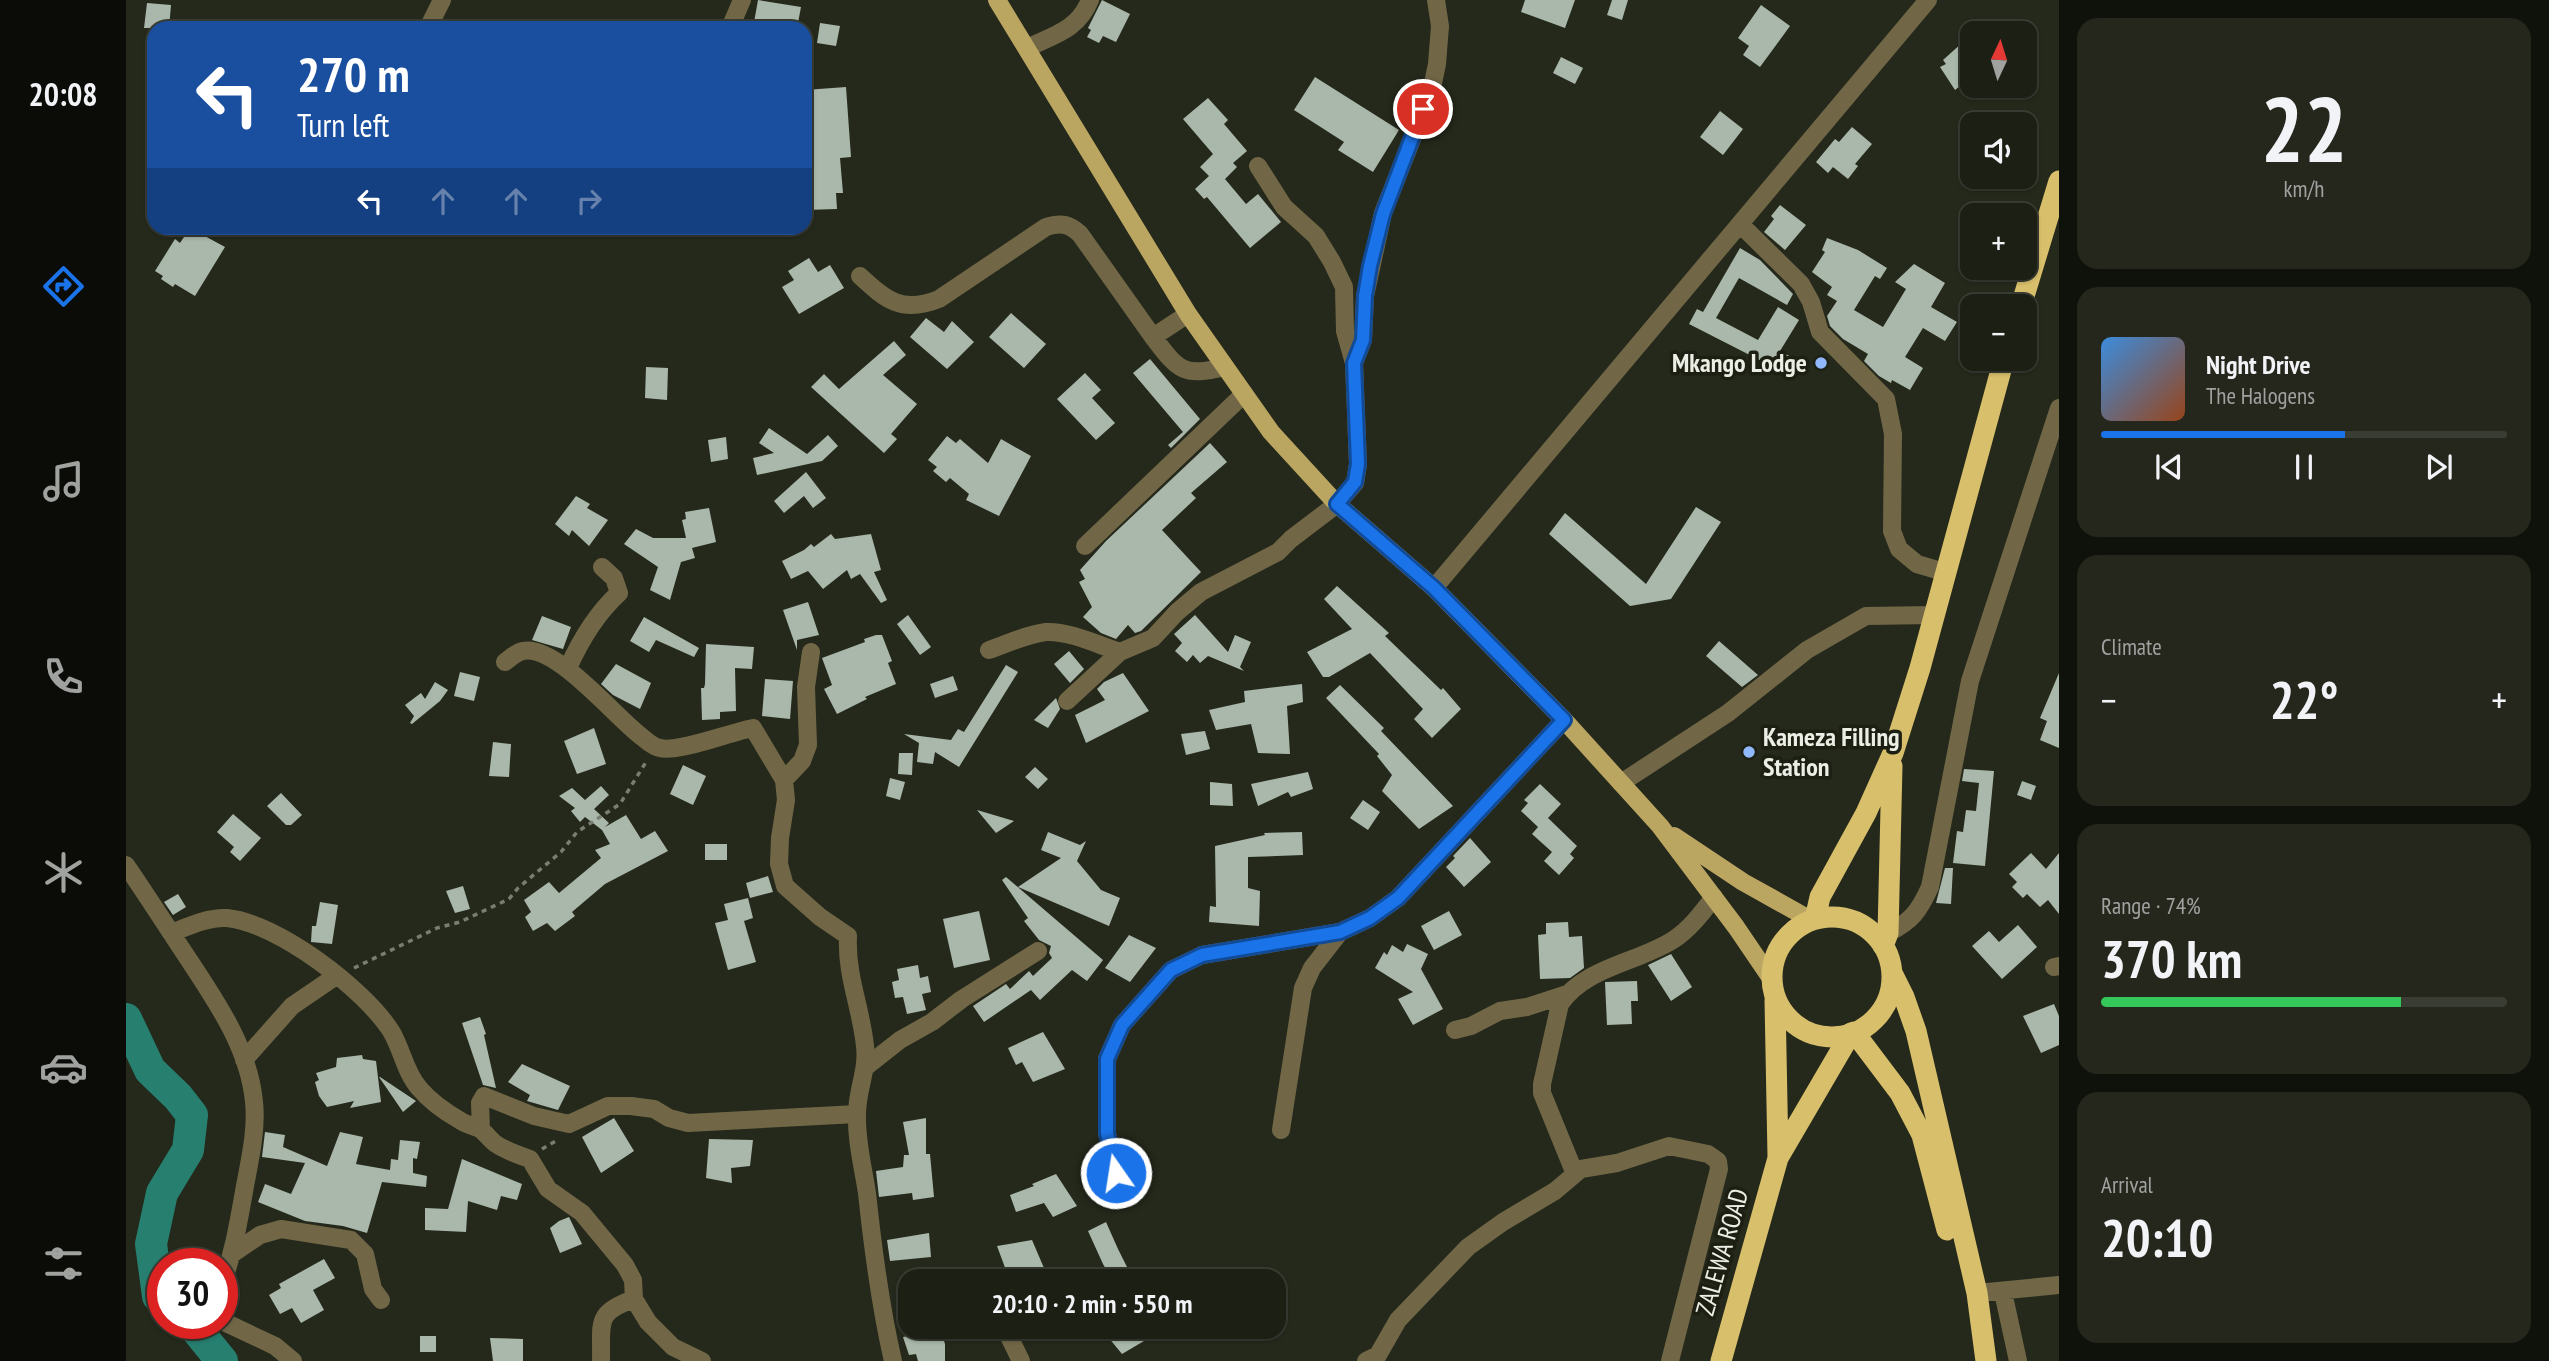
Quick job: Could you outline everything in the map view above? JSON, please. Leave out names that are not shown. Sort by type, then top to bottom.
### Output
[{"type":"highway","points":[[2025,294],[2059,181]]},
{"type":"highway","points":[[1813,920],[1820,897],[1866,813],[1893,753],[1920,668],[2001,371]]},
{"type":"highway","points":[[1893,753],[1885,939],[1892,974],[1904,997],[1916,1031],[1977,1293],[1986,1361]]},
{"type":"highway","points":[[1885,939],[1853,921],[1828,917],[1813,920],[1794,930],[1781,944],[1773,961],[1773,989],[1790,1020],[1812,1033],[1825,1036],[1853,1033],[1878,1015],[1886,1002],[1892,974]]},
{"type":"highway","name":"ZALEWA ROAD","points":[[1773,989],[1778,1158]]},
{"type":"highway","points":[[1853,1033],[1900,1093],[1922,1135],[1942,1204],[1974,1361]]},
{"type":"highway","name":"ZALEWA ROAD","points":[[1721,1361],[1778,1158],[1853,1033]]},
{"type":"main road","points":[[997,0],[1188,314],[1271,432],[1337,504],[1434,588],[1564,720],[1660,826],[1714,897],[1773,989]]},
{"type":"main road","points":[[1660,826],[1743,882],[1813,920]]},
{"type":"street","points":[[432,21],[442,0]]},
{"type":"street","points":[[733,21],[742,0]]},
{"type":"street","points":[[1027,48],[1076,24],[1085,13],[1090,0]]},
{"type":"street","points":[[1434,588],[1928,0]]},
{"type":"street","points":[[1354,363],[1363,340],[1365,296],[1383,214],[1432,88],[1437,64],[1442,3]]},
{"type":"street","points":[[1067,701],[1120,652],[1153,638],[1177,612],[1201,592],[1278,552],[1337,504],[1355,482],[1358,464],[1354,363],[1345,331],[1344,287],[1316,236],[1284,207],[1258,166]]},
{"type":"street","points":[[860,276],[885,299],[897,304],[926,305],[1046,227],[1059,223],[1071,226],[1080,234],[1171,361],[1185,370],[1199,373],[1225,367]]},
{"type":"street","points":[[1741,225],[1801,284],[1811,302],[1820,332],[1886,399],[1893,434],[1892,531],[1899,549],[1917,564],[1944,572]]},
{"type":"street","points":[[1153,337],[1188,314]]},
{"type":"street","points":[[1085,546],[1244,394]]},
{"type":"street","points":[[1885,939],[1907,924],[1921,907],[1930,887],[1970,681],[2059,408]]},
{"type":"street","points":[[568,668],[590,626],[619,593],[614,578],[602,567]]},
{"type":"street","points":[[1621,783],[1728,713],[1807,650],[1867,617],[1933,615]]},
{"type":"street","points":[[989,650],[1033,635],[1059,633],[1120,652]]},
{"type":"street","points":[[505,662],[520,651],[532,650],[568,668],[635,732],[655,747],[679,749],[753,728],[784,779],[786,800],[779,864],[785,887],[820,917],[848,936],[847,953],[852,989],[862,1025],[867,1066],[860,1088],[857,1114],[873,1255],[893,1361]]},
{"type":"street","points":[[784,779],[802,761],[808,745],[806,687],[811,652]]},
{"type":"street","points":[[1121,1193],[1107,1133],[1107,1059],[1122,1025],[1171,970],[1202,955],[1340,932],[1370,918],[1398,898],[1564,720]]},
{"type":"street","points":[[126,865],[221,1009],[244,1060],[254,1102],[254,1125],[233,1248]]},
{"type":"street","points":[[1455,1030],[1471,1026],[1500,1011],[1527,1007],[1567,994],[1591,976],[1652,952],[1675,939],[1691,925],[1714,897]]},
{"type":"street","points":[[171,933],[202,921],[224,918],[242,920],[278,936],[317,959],[372,1006],[392,1032],[410,1077],[420,1090],[460,1121],[481,1130],[494,1143],[509,1152],[530,1159],[548,1189],[582,1213],[625,1265],[633,1280],[634,1299],[648,1322],[673,1347],[702,1361]]},
{"type":"street","points":[[1281,1130],[1303,988],[1312,968],[1340,932]]},
{"type":"street","points":[[867,1066],[900,1040],[932,1022],[962,999],[1038,951]]},
{"type":"street","points":[[244,1060],[292,1006],[336,976]]},
{"type":"street","points":[[1567,994],[1558,1011],[1542,1093],[1575,1174]]},
{"type":"street","points":[[481,1130],[480,1103],[484,1096],[534,1116],[569,1124],[608,1106],[631,1105],[654,1109],[669,1118],[688,1123],[857,1114]]},
{"type":"street","points":[[1366,1361],[1378,1355],[1398,1320],[1468,1247],[1503,1222],[1555,1191],[1589,1166],[1617,1163],[1669,1146],[1708,1154],[1718,1161],[1719,1168],[1670,1361]]},
{"type":"street","points":[[238,1250],[260,1235],[281,1229],[351,1240],[365,1254],[373,1289],[381,1300]]},
{"type":"street","points":[[1977,1293],[2059,1285]]},
{"type":"street","points":[[2003,1292],[2018,1361]]},
{"type":"street","points":[[601,1361],[602,1321],[607,1311],[634,1299]]},
{"type":"street","points":[[238,1329],[275,1346],[293,1361]]},
{"type":"street","points":[[1010,1339],[1021,1361]]},
{"type":"path","points":[[336,976],[437,928],[460,922],[509,900],[518,888],[561,852],[578,832],[620,804],[655,747]]},
{"type":"path","points":[[530,1159],[537,1151],[557,1142],[569,1124]]},
{"type":"building","points":[[758,0],[801,7],[798,21],[754,21]]},
{"type":"building","points":[[1102,0],[1130,14],[1116,42],[1103,36],[1099,43],[1087,37],[1091,30],[1088,28]]},
{"type":"building","points":[[1525,0],[1575,0],[1565,28],[1521,12]]},
{"type":"building","points":[[1612,0],[1628,0],[1622,20],[1607,15]]},
{"type":"building","points":[[147,3],[171,5],[170,21],[147,21],[147,28],[144,28]]},
{"type":"building","points":[[1761,5],[1790,26],[1760,67],[1743,55],[1749,46],[1738,38]]},
{"type":"building","points":[[820,23],[840,26],[836,46],[817,43]]},
{"type":"building","points":[[1960,45],[1960,86],[1955,90],[1940,67],[1946,64],[1943,60]]},
{"type":"building","points":[[1561,57],[1583,68],[1575,84],[1553,73]]},
{"type":"building","points":[[1315,77],[1399,130],[1373,172],[1338,150],[1344,142],[1294,110]]},
{"type":"building","points":[[846,87],[851,157],[840,158],[843,193],[836,193],[837,209],[812,210],[812,89]]},
{"type":"building","points":[[1208,98],[1228,120],[1224,124],[1247,151],[1233,163],[1237,167],[1225,179],[1246,204],[1258,194],[1281,222],[1250,248],[1207,197],[1204,199],[1195,189],[1209,176],[1200,167],[1213,154],[1183,119]]},
{"type":"building","points":[[1720,111],[1743,129],[1723,155],[1700,137]]},
{"type":"building","points":[[1852,127],[1872,144],[1855,164],[1858,166],[1848,179],[1833,167],[1828,173],[1816,162],[1835,139],[1839,142]]},
{"type":"building","points":[[1780,205],[1806,225],[1785,250],[1764,232],[1774,219],[1771,216]]},
{"type":"building","points":[[185,235],[203,235],[225,247],[195,296],[175,284],[173,287],[155,271],[175,239],[180,243]]},
{"type":"building","points":[[1827,238],[1858,250],[1887,268],[1880,279],[1875,276],[1854,310],[1883,327],[1906,289],[1895,282],[1914,264],[1945,283],[1931,307],[1957,322],[1945,341],[1923,328],[1905,357],[1923,368],[1910,390],[1879,376],[1864,361],[1868,354],[1843,339],[1830,326],[1827,316],[1837,301],[1827,295],[1832,287],[1812,272],[1825,252],[1822,250]]},
{"type":"building","points":[[1740,248],[1760,260],[1793,294],[1787,305],[1739,278],[1716,318],[1758,340],[1778,307],[1799,320],[1780,351],[1799,361],[1791,376],[1689,324],[1697,309],[1703,312]]},
{"type":"building","points":[[809,258],[818,272],[830,265],[844,288],[799,314],[782,287],[794,280],[788,271]]},
{"type":"building","points":[[1011,313],[1046,344],[1024,368],[989,337]]},
{"type":"building","points":[[926,318],[944,332],[952,321],[974,342],[947,369],[910,337]]},
{"type":"building","points":[[894,341],[906,355],[883,375],[917,404],[891,434],[897,439],[884,453],[811,387],[824,374],[839,389]]},
{"type":"building","points":[[1150,359],[1200,419],[1171,448],[1168,445],[1183,432],[1133,373]]},
{"type":"building","points":[[646,367],[668,368],[667,400],[645,398]]},
{"type":"building","points":[[1085,373],[1101,390],[1092,398],[1115,423],[1096,440],[1057,399]]},
{"type":"building","points":[[769,428],[807,454],[828,435],[838,446],[822,461],[757,475],[753,458],[774,453],[759,443]]},
{"type":"building","points":[[947,436],[956,443],[960,439],[988,463],[1001,439],[1031,456],[999,516],[966,500],[969,494],[950,478],[946,482],[933,471],[937,467],[928,460]]},
{"type":"building","points":[[726,437],[728,459],[711,462],[708,440]]},
{"type":"building","points":[[1210,443],[1227,462],[1191,493],[1196,498],[1162,530],[1201,572],[1141,631],[1135,633],[1128,625],[1116,639],[1101,633],[1083,617],[1092,607],[1079,582],[1085,579],[1080,570],[1106,541]]},
{"type":"building","points":[[806,472],[826,498],[813,508],[804,496],[784,513],[774,501]]},
{"type":"building","points":[[576,496],[590,504],[587,508],[608,520],[589,546],[572,530],[569,536],[555,524]]},
{"type":"building","points":[[1696,507],[1721,522],[1671,599],[1630,606],[1549,534],[1565,513],[1646,584]]},
{"type":"building","points":[[709,508],[716,542],[692,548],[695,558],[681,562],[670,600],[650,590],[658,567],[624,544],[636,529],[653,538],[686,538],[682,520],[686,519],[685,512]]},
{"type":"building","points":[[831,534],[835,539],[871,534],[881,570],[874,572],[887,600],[881,603],[860,574],[851,579],[847,570],[823,589],[808,571],[791,579],[782,561],[811,544],[814,547]]},
{"type":"building","points":[[1337,586],[1389,633],[1385,636],[1441,690],[1443,688],[1461,709],[1432,738],[1414,719],[1423,709],[1370,653],[1329,677],[1323,677],[1307,652],[1352,629],[1324,599]]},
{"type":"building","points":[[808,602],[819,635],[797,640],[797,650],[783,610]]},
{"type":"building","points":[[908,615],[931,647],[920,655],[897,624]]},
{"type":"building","points":[[1195,615],[1228,652],[1235,635],[1251,642],[1240,667],[1244,671],[1208,656],[1200,663],[1193,655],[1187,662],[1175,651],[1182,643],[1174,634]]},
{"type":"building","points":[[542,616],[571,627],[563,649],[532,640]]},
{"type":"building","points":[[644,617],[699,648],[694,657],[656,640],[649,652],[630,641]]},
{"type":"building","points":[[882,635],[892,661],[888,663],[896,684],[865,697],[867,699],[837,714],[824,689],[832,685],[822,658],[865,642],[864,639]]},
{"type":"building","points":[[1719,641],[1758,675],[1742,687],[1706,656]]},
{"type":"building","points":[[706,644],[754,647],[752,669],[735,668],[736,711],[720,712],[720,719],[702,720],[701,688],[704,688],[705,684]]},
{"type":"building","points":[[1069,651],[1084,669],[1070,683],[1054,664]]},
{"type":"building","points":[[616,664],[651,683],[640,709],[613,695],[601,684]]},
{"type":"building","points":[[1006,665],[1018,672],[959,767],[935,752],[933,764],[917,762],[919,743],[904,734],[951,740],[958,729],[964,732]]},
{"type":"building","points":[[460,672],[480,677],[474,701],[454,696]]},
{"type":"building","points":[[1123,673],[1149,711],[1086,743],[1075,715],[1105,700],[1097,689],[1104,682]]},
{"type":"building","points":[[2059,673],[2059,748],[2040,740],[2047,721],[2040,718]]},
{"type":"building","points":[[953,676],[958,690],[935,698],[930,684]]},
{"type":"building","points":[[765,679],[793,681],[790,719],[762,716]]},
{"type":"building","points":[[435,682],[448,690],[440,701],[410,723],[414,716],[405,705],[421,693],[425,699]]},
{"type":"building","points":[[1302,684],[1303,702],[1287,706],[1290,754],[1258,753],[1251,724],[1216,730],[1209,710],[1245,702],[1244,691]]},
{"type":"building","points":[[1340,685],[1384,728],[1381,731],[1453,806],[1419,829],[1382,791],[1392,775],[1377,756],[1379,754],[1326,698]]},
{"type":"building","points":[[1056,698],[1060,709],[1048,728],[1034,720]]},
{"type":"building","points":[[594,728],[606,764],[577,774],[564,741]]},
{"type":"building","points":[[1205,731],[1210,749],[1186,755],[1181,734]]},
{"type":"building","points":[[493,742],[511,744],[509,777],[489,776]]},
{"type":"building","points":[[899,753],[913,753],[912,775],[898,774]]},
{"type":"building","points":[[683,765],[706,776],[693,805],[670,794]]},
{"type":"building","points":[[1035,767],[1048,779],[1038,789],[1025,777]]},
{"type":"building","points":[[1964,769],[1994,771],[1985,866],[1953,863],[1957,831],[1963,832],[1966,810],[1976,811],[1979,783],[1962,781]]},
{"type":"building","points":[[1308,772],[1313,789],[1291,797],[1288,792],[1258,806],[1251,784]]},
{"type":"building","points":[[890,778],[905,782],[900,800],[886,796]]},
{"type":"building","points":[[2022,781],[2036,786],[2031,800],[2017,795]]},
{"type":"building","points":[[1210,782],[1232,784],[1233,806],[1210,805]]},
{"type":"building","points":[[1540,784],[1561,804],[1548,818],[1577,846],[1570,854],[1574,858],[1559,875],[1544,861],[1552,852],[1532,834],[1538,827],[1521,811],[1528,803],[1524,800]]},
{"type":"building","points":[[601,786],[609,795],[594,809],[609,823],[605,827],[626,815],[641,839],[655,831],[668,851],[605,884],[572,912],[575,916],[555,931],[547,923],[533,931],[525,917],[531,912],[524,900],[549,882],[559,893],[601,858],[595,850],[610,844],[602,830],[585,817],[580,822],[571,811],[575,808],[559,796],[572,788],[585,800]]},
{"type":"building","points":[[281,793],[302,815],[291,825],[286,825],[267,806]]},
{"type":"building","points":[[1363,800],[1380,812],[1368,830],[1350,818]]},
{"type":"building","points":[[977,810],[1014,821],[996,833]]},
{"type":"building","points":[[233,814],[261,838],[240,861],[230,852],[234,847],[217,832]]},
{"type":"building","points":[[1048,832],[1080,845],[1086,841],[1077,861],[1101,890],[1120,898],[1109,926],[1018,887],[1061,858],[1041,850]]},
{"type":"building","points":[[1302,832],[1303,855],[1248,857],[1248,888],[1260,891],[1259,926],[1209,922],[1210,906],[1216,907],[1215,846],[1265,835],[1264,833]]},
{"type":"building","points":[[1470,838],[1491,862],[1464,887],[1446,867]]},
{"type":"building","points":[[705,844],[727,844],[727,860],[705,860]]},
{"type":"building","points":[[2031,853],[2046,869],[2059,853],[2059,914],[2048,900],[2040,907],[2027,894],[2023,898],[2012,887],[2017,882],[2009,874]]},
{"type":"building","points":[[1945,868],[1953,868],[1951,904],[1936,903]]},
{"type":"building","points":[[768,876],[773,892],[750,898],[746,883]]},
{"type":"building","points":[[1006,877],[1103,960],[1087,981],[1072,970],[1040,1000],[1031,990],[984,1022],[973,1006],[1006,984],[1010,989],[1029,971],[1033,976],[1052,958],[1049,953],[1051,946],[1039,940],[1024,921],[1028,918],[1002,880]]},
{"type":"building","points":[[463,886],[470,909],[455,913],[446,891]]},
{"type":"building","points":[[178,894],[186,907],[173,915],[164,902]]},
{"type":"building","points":[[748,898],[753,918],[744,921],[756,962],[728,970],[715,923],[728,920],[724,904]]},
{"type":"building","points":[[320,902],[338,905],[332,944],[311,942],[312,926],[316,926]]},
{"type":"building","points":[[979,911],[990,960],[954,968],[943,919]]},
{"type":"building","points":[[1449,911],[1462,935],[1434,950],[1421,926]]},
{"type":"building","points":[[1568,922],[1569,937],[1582,936],[1584,968],[1570,978],[1540,979],[1538,935],[1546,934],[1546,923]]},
{"type":"building","points":[[2018,925],[2037,947],[2002,979],[1972,946],[1989,931],[1999,942]]},
{"type":"building","points":[[1129,935],[1156,948],[1130,982],[1105,968]]},
{"type":"building","points":[[1407,944],[1428,954],[1421,969],[1443,1009],[1413,1025],[1398,999],[1413,992],[1375,968],[1384,952],[1387,955],[1392,945],[1403,952]]},
{"type":"building","points":[[1671,954],[1692,987],[1671,1001],[1648,965]]},
{"type":"building","points":[[918,965],[920,978],[928,976],[931,992],[922,994],[926,1010],[907,1014],[903,997],[895,998],[892,982],[899,980],[897,969]]},
{"type":"building","points":[[1637,981],[1638,1001],[1631,1001],[1632,1024],[1607,1025],[1605,982]]},
{"type":"building","points":[[2054,1004],[2059,1016],[2059,1045],[2041,1053],[2023,1016]]},
{"type":"building","points":[[480,1017],[486,1034],[484,1035],[496,1088],[483,1085],[462,1023]]},
{"type":"building","points":[[1043,1032],[1065,1069],[1033,1082],[1022,1062],[1016,1065],[1008,1048]]},
{"type":"building","points":[[362,1055],[363,1059],[376,1061],[381,1102],[350,1108],[354,1101],[327,1107],[319,1096],[315,1082],[319,1080],[316,1073],[336,1067],[337,1058]]},
{"type":"building","points":[[522,1064],[570,1086],[558,1110],[527,1101],[530,1095],[508,1082]]},
{"type":"building","points":[[380,1077],[416,1101],[403,1112]]},
{"type":"building","points":[[614,1118],[634,1151],[601,1173],[582,1137]]},
{"type":"building","points":[[926,1118],[926,1154],[930,1154],[934,1197],[913,1200],[912,1193],[879,1197],[876,1171],[903,1167],[904,1155],[909,1155],[903,1122]]},
{"type":"building","points":[[265,1132],[285,1135],[283,1147],[327,1166],[340,1132],[363,1137],[356,1164],[390,1170],[391,1159],[398,1160],[400,1140],[420,1142],[417,1159],[413,1158],[413,1173],[427,1176],[426,1187],[382,1182],[367,1233],[343,1226],[305,1221],[258,1202],[265,1184],[291,1194],[305,1163],[262,1157]]},
{"type":"building","points":[[709,1139],[753,1140],[750,1166],[731,1168],[732,1183],[706,1178]]},
{"type":"building","points":[[462,1159],[522,1184],[517,1200],[501,1196],[497,1210],[468,1201],[466,1232],[425,1230],[425,1208],[448,1209]]},
{"type":"building","points":[[1056,1174],[1077,1206],[1053,1217],[1044,1203],[1016,1212],[1010,1195]]},
{"type":"building","points":[[569,1217],[582,1244],[560,1253],[550,1228]]},
{"type":"building","points":[[1106,1222],[1128,1269],[1106,1269],[1088,1231]]},
{"type":"building","points":[[929,1233],[931,1257],[890,1261],[887,1240]]},
{"type":"building","points":[[1032,1240],[1044,1269],[1006,1269],[997,1246]]},
{"type":"building","points":[[324,1259],[335,1278],[313,1290],[324,1310],[301,1323],[292,1308],[280,1314],[269,1295],[281,1288],[279,1284]]},
{"type":"building","points":[[420,1336],[436,1336],[436,1352],[420,1352]]},
{"type":"building","points":[[490,1338],[523,1339],[523,1361],[493,1361]]},
{"type":"building","points":[[904,1339],[943,1339],[945,1361],[918,1361],[916,1354],[909,1355]]},
{"type":"building","points":[[1110,1339],[1144,1341],[1122,1354]]},
{"type":"waterway","points":[[126,1019],[150,1070],[192,1115],[188,1150],[162,1193],[152,1248]]},
{"type":"waterway","points":[[204,1339],[222,1361]]},
{"type":"place","name":"Mkango Lodge","points":[[1821,363]]},
{"type":"place","name":"Kameza Filling Station","points":[[1749,752]]},
{"type":"route","points":[[1116,1173],[1107,1133],[1107,1059],[1122,1025],[1171,970],[1202,955],[1340,932],[1370,918],[1398,898],[1564,720],[1434,588],[1337,504],[1355,482],[1358,464],[1354,363],[1363,340],[1365,296],[1370,266],[1383,214],[1423,109]]}]
